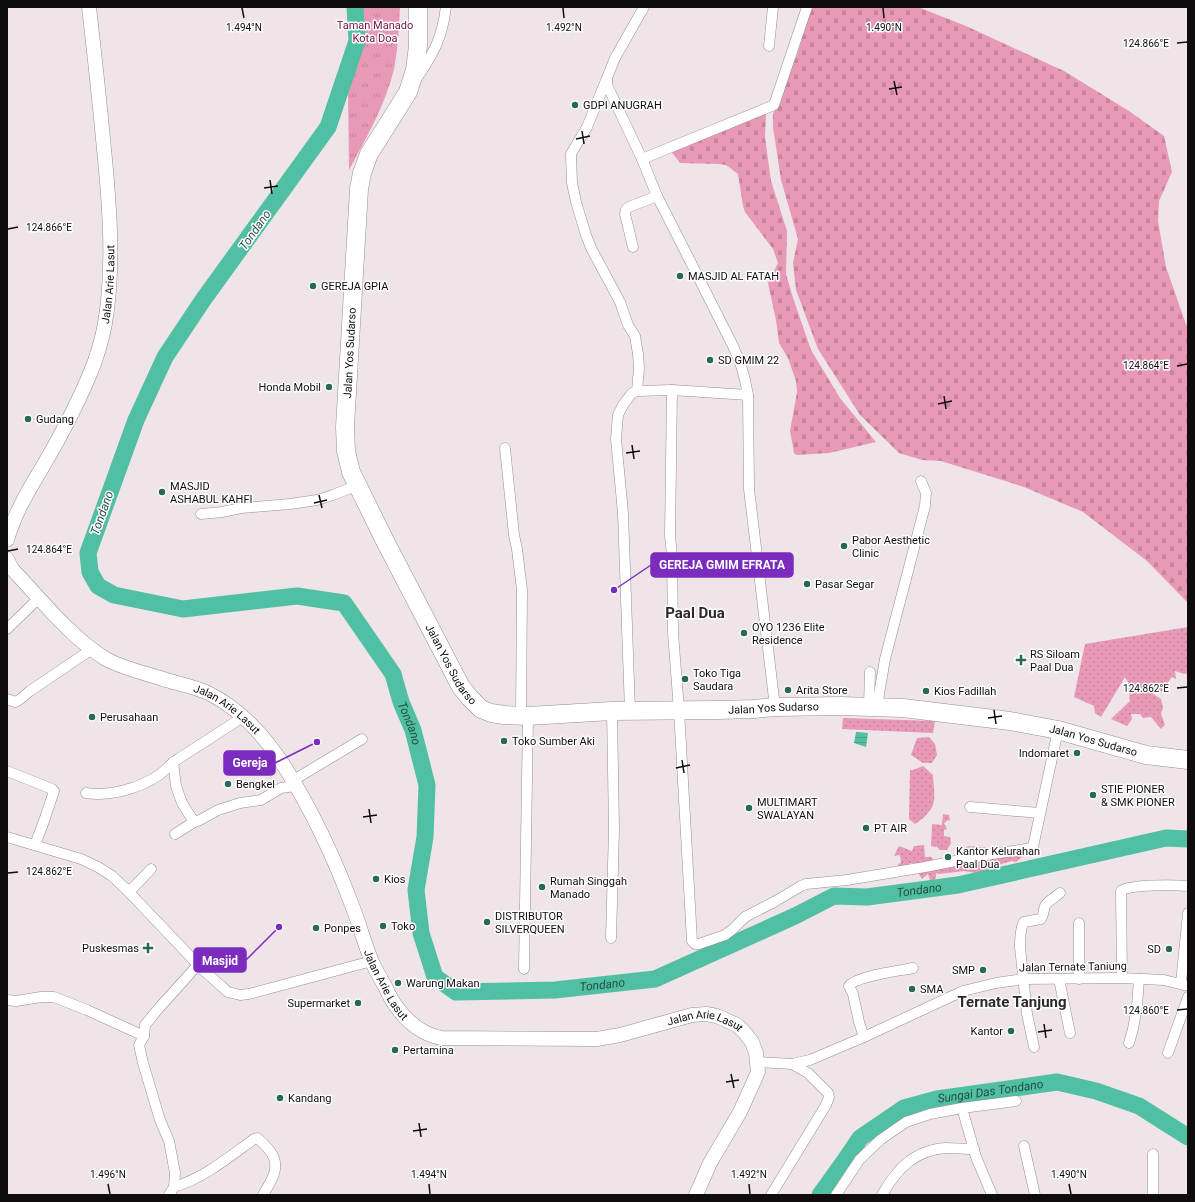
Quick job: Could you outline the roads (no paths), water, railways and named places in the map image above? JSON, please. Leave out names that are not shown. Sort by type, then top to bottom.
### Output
[{"type":"highway","name":"Jalan Yos Sudarso","points":[[418,7],[418,46],[415,70],[408,92],[369,154],[362,173],[359,189],[345,427],[346,451],[352,472],[385,541],[461,687],[481,709],[491,713],[525,716],[621,711],[754,709],[775,707],[873,706],[903,708],[1010,721],[1058,730],[1146,755],[1188,760]]},
{"type":"main road","name":"Jalan Arie Lasut","points":[[7,540],[18,509],[61,435],[83,391],[95,360],[105,325],[109,272],[108,197],[98,84],[89,7]]},
{"type":"main road","name":"Jalan Arie Lasut","points":[[7,559],[12,569],[61,622],[92,649],[109,660],[207,693],[226,704],[243,717],[271,748],[294,783],[331,855],[372,961],[396,1006],[419,1030],[434,1037],[441,1038],[597,1039],[620,1035],[692,1015],[706,1014],[717,1016],[737,1025],[746,1033],[752,1042],[756,1053],[758,1072],[740,1112],[710,1163],[696,1195]]},
{"type":"street","points":[[408,92],[432,56],[440,38],[446,7]]},
{"type":"street","points":[[637,391],[639,361],[634,336],[628,325],[620,302],[591,248],[586,235],[572,183],[571,154],[587,127],[615,58],[644,7]]},
{"type":"street","points":[[768,46],[773,7]]},
{"type":"street","points":[[642,159],[774,105],[807,7]]},
{"type":"street","points":[[607,78],[608,88],[685,252],[732,344],[740,362],[745,380],[748,395],[749,489],[775,707]]},
{"type":"street","points":[[633,247],[625,214],[626,209],[658,196]]},
{"type":"street","points":[[672,390],[670,536],[672,555],[673,633],[679,710],[691,933],[692,941],[695,944],[725,935],[745,917],[801,886],[847,880],[1031,848],[1034,844],[1058,730]]},
{"type":"street","points":[[611,938],[614,829],[621,711],[623,513],[616,439],[618,415],[623,404],[632,393],[637,391],[672,390],[748,395]]},
{"type":"street","points":[[505,448],[514,535],[522,590],[525,716],[524,969]]},
{"type":"street","points":[[873,706],[896,622],[924,506],[926,493],[921,481]]},
{"type":"street","points":[[201,514],[317,500],[358,485]]},
{"type":"street","points":[[7,629],[39,598]]},
{"type":"street","points":[[7,699],[15,702],[19,700],[92,649]]},
{"type":"street","points":[[870,672],[873,706]]},
{"type":"street","points":[[86,794],[109,794],[139,786],[159,774],[173,762],[243,717]]},
{"type":"street","points":[[175,834],[194,822],[218,810],[240,803],[261,800],[281,788],[294,783],[362,739]]},
{"type":"street","points":[[173,762],[176,786],[182,803],[194,822]]},
{"type":"street","points":[[7,771],[54,791],[35,845]]},
{"type":"street","points":[[970,808],[1040,812]]},
{"type":"street","points":[[7,837],[89,862],[112,876],[202,969],[228,992],[240,995],[249,994],[372,961]]},
{"type":"street","points":[[126,889],[132,889],[151,869]]},
{"type":"street","points":[[1122,978],[1121,891],[1128,888],[1172,885],[1188,886]]},
{"type":"street","points":[[1034,1047],[1027,1014],[1020,940],[1022,924],[1024,922],[1041,919],[1044,915],[1044,908],[1046,905],[1060,893]]},
{"type":"street","points":[[1185,984],[1188,913]]},
{"type":"street","points":[[1079,923],[1079,979]]},
{"type":"street","points":[[172,1191],[175,1173],[169,1141],[160,1120],[139,1045],[144,1036],[145,1026],[159,1008],[195,968],[202,969]]},
{"type":"street","points":[[864,1037],[858,1022],[853,994],[849,986],[850,984],[870,976],[913,968]]},
{"type":"street","name":"Jalan Ternate Taniung","points":[[758,1062],[792,1064],[810,1060],[864,1037],[963,991],[982,985],[1024,979],[1122,978],[1164,980],[1185,984]]},
{"type":"street","points":[[1060,979],[1070,1033]]},
{"type":"street","points":[[1129,1043],[1137,1006],[1138,979]]},
{"type":"street","points":[[1168,1053],[1188,996]]},
{"type":"street","points":[[7,1000],[16,1001],[41,997],[54,998],[92,1012],[144,1036]]},
{"type":"street","points":[[771,1195],[829,1098],[828,1093],[808,1073],[792,1064]]},
{"type":"street","points":[[836,1195],[860,1159],[880,1140],[906,1122],[930,1114],[1016,1101]]},
{"type":"street","points":[[962,1108],[974,1149],[992,1195]]},
{"type":"street","points":[[172,1191],[234,1154],[257,1138],[265,1144],[273,1155],[276,1168],[272,1180],[262,1195]]},
{"type":"street","points":[[1024,1146],[1035,1195]]},
{"type":"street","points":[[882,1195],[890,1180],[914,1158],[930,1151],[945,1148],[974,1149]]},
{"type":"street","points":[[1153,1154],[1153,1195]]},
{"type":"waterway","name":"Tondano","points":[[355,7],[357,41],[328,127],[203,300],[165,357],[136,420],[88,553],[90,572],[98,586],[114,595],[183,609],[297,596],[344,603],[393,674],[401,702],[413,730],[427,785],[425,837],[416,890],[421,933],[435,977],[456,992],[555,990],[655,979],[795,916],[834,896],[867,897],[958,885],[1166,838],[1188,839]]},
{"type":"waterway","name":"Sungai Das Tondano","points":[[820,1195],[860,1138],[904,1108],[937,1099],[1057,1082],[1096,1091],[1139,1106],[1188,1137]]},
{"type":"place","name":"GDPI ANUGRAH","points":[[575,105]]},
{"type":"place","name":"MASJID AL FATAH","points":[[680,276]]},
{"type":"place","name":"GEREJA GPIA","points":[[313,286]]},
{"type":"place","name":"SD GMIM 22","points":[[710,360]]},
{"type":"place","name":"Honda Mobil","points":[[329,387]]},
{"type":"place","name":"Gudang","points":[[28,419]]},
{"type":"place","name":"MASJID ASHABUL KAHFI","points":[[162,492]]},
{"type":"place","name":"Pabor Aesthetic Clinic","points":[[844,546]]},
{"type":"place","name":"Pasar Segar","points":[[807,584]]},
{"type":"place","name":"GEREJA GMIM EFRATA","points":[[614,590]]},
{"type":"place","name":"OYO 1236 Elite Residence","points":[[744,633]]},
{"type":"place","name":"RS Siloam Paal Dua","points":[[1021,660]]},
{"type":"place","name":"Toko Tiga Saudara","points":[[685,679]]},
{"type":"place","name":"Arita Store","points":[[788,690]]},
{"type":"place","name":"Kios Fadillah","points":[[926,691]]},
{"type":"place","name":"Perusahaan","points":[[92,717]]},
{"type":"place","name":"Toko Sumber Aki","points":[[504,741]]},
{"type":"place","name":"Gereja","points":[[317,742]]},
{"type":"place","name":"Indomaret","points":[[1077,753]]},
{"type":"place","name":"Bengkel","points":[[228,784]]},
{"type":"place","name":"STIE PIONER & SMK PIONER","points":[[1093,795]]},
{"type":"place","name":"MULTIMART SWALAYAN","points":[[749,808]]},
{"type":"place","name":"PT AIR","points":[[866,828]]},
{"type":"place","name":"Kantor Kelurahan Paal Dua","points":[[948,857]]},
{"type":"place","name":"Kios","points":[[376,879]]},
{"type":"place","name":"Rumah Singgah Manado","points":[[542,887]]},
{"type":"place","name":"DISTRIBUTOR SILVERQUEEN","points":[[487,922]]},
{"type":"place","name":"Toko","points":[[383,926]]},
{"type":"place","name":"Masjid","points":[[279,927]]},
{"type":"place","name":"Ponpes","points":[[316,928]]},
{"type":"place","name":"Puskesmas","points":[[148,948]]},
{"type":"place","name":"SD","points":[[1169,949]]},
{"type":"place","name":"SMP","points":[[983,970]]},
{"type":"place","name":"Warung Makan","points":[[398,983]]},
{"type":"place","name":"SMA","points":[[912,989]]},
{"type":"place","name":"Supermarket","points":[[358,1003]]},
{"type":"place","name":"Kantor","points":[[1011,1031]]},
{"type":"place","name":"Pertamina","points":[[395,1050]]},
{"type":"place","name":"Kandang","points":[[280,1098]]},
{"type":"district","name":"Paal Dua","points":[[695,613]]},
{"type":"district","name":"Ternate Tanjung","points":[[1012,1002]]},
{"type":"park label","name":"Taman Manado Kota Doa","points":[[375,31]]}]
